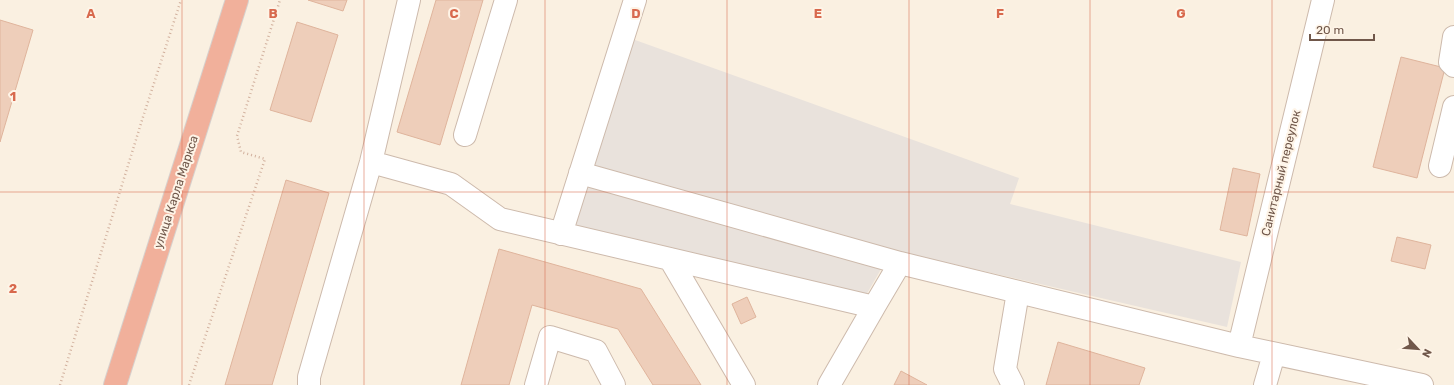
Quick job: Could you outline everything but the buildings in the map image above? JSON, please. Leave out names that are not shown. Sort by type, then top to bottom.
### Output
[{"type":"highway","name":"улица Карла Маркса","points":[[115,385],[237,0]]},
{"type":"street","points":[[309,385],[309,377],[371,162],[409,0]]},
{"type":"street","points":[[466,135],[506,0]]},
{"type":"street","points":[[561,234],[635,0]]},
{"type":"street","name":"Санитарный переулок","points":[[1239,346],[1323,0]]},
{"type":"street","points":[[1454,36],[1450,62],[1454,66]]},
{"type":"street","points":[[1440,166],[1454,107]]},
{"type":"street","points":[[371,162],[451,184],[500,219],[874,307]]},
{"type":"street","points":[[580,173],[900,263],[1382,381],[1422,385]]},
{"type":"street","points":[[670,259],[744,385]]},
{"type":"street","points":[[829,385],[900,263]]},
{"type":"street","points":[[1013,385],[1005,369],[1018,292]]},
{"type":"street","points":[[536,385],[550,337],[596,351],[614,385]]},
{"type":"street","points":[[1265,385],[1274,354]]},
{"type":"path","points":[[60,385],[181,0]]},
{"type":"path","points":[[189,385],[265,159],[241,152],[237,136],[280,0]]},
{"type":"shaded area","points":[[624,36],[1019,178],[1010,204],[1241,262],[1227,327],[892,250],[865,297],[562,223]]}]
